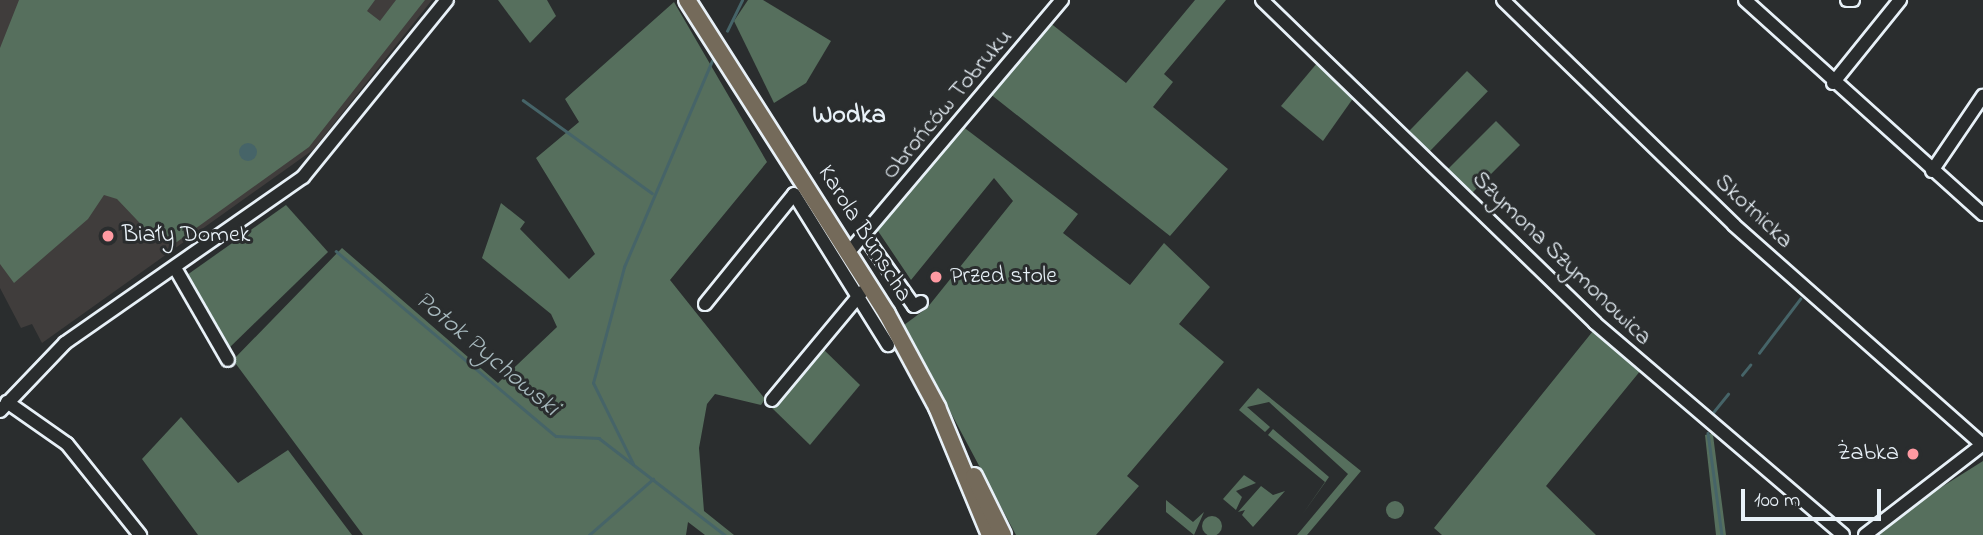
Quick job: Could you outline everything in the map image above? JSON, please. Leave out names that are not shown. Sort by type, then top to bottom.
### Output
[{"type":"main road","name":"Karola Bunscha","points":[[687,0],[703,21],[849,252],[864,291],[952,441],[1003,535]]},
{"type":"main road","name":"Karola Bunscha","points":[[693,0],[703,21]]},
{"type":"main road","name":"Karola Bunscha","points":[[952,441],[990,535]]},
{"type":"street","points":[[140,535],[67,444],[3,407],[65,343],[303,177],[447,0]]},
{"type":"street","name":"Obrońców Tobruku","points":[[849,252],[866,238],[1062,0]]},
{"type":"street","name":"Szymona Szymonowica","points":[[1262,0],[1595,323],[1843,535]]},
{"type":"street","points":[[1745,0],[1833,83],[1983,214]]},
{"type":"street","points":[[1847,0],[1853,0]]},
{"type":"street","points":[[1833,83],[1900,0]]},
{"type":"street","name":"Skotnicka","points":[[1505,1],[1734,225],[1983,445]]},
{"type":"street","points":[[1932,171],[1983,96]]},
{"type":"street","points":[[705,304],[794,194],[864,291],[888,345]]},
{"type":"street","points":[[866,238],[914,306],[921,302]]},
{"type":"street","points":[[176,268],[228,360]]},
{"type":"street","points":[[772,400],[864,291]]},
{"type":"street","points":[[1865,535],[1983,445]]},
{"type":"shaded area","points":[[0,0],[432,0],[313,150],[42,343],[32,324],[21,328],[0,288]]},
{"type":"green space","points":[[19,0],[375,0],[367,11],[380,21],[396,0],[425,0],[309,147],[174,244],[155,239],[117,199],[104,195],[88,219],[14,283],[0,264],[0,48]]},
{"type":"green space","points":[[498,0],[547,0],[556,16],[530,43]]},
{"type":"green space","points":[[748,0],[763,0],[831,41],[806,83],[774,103],[734,21]]},
{"type":"green space","points":[[1195,0],[1226,0],[1164,74],[1173,82],[1153,107],[1228,169],[1170,236],[989,93],[1049,22],[1126,83]]},
{"type":"green space","points":[[674,2],[767,162],[670,280],[765,399],[761,405],[715,394],[707,404],[699,448],[704,511],[734,535],[705,535],[688,522],[686,535],[363,535],[233,360],[342,248],[498,383],[557,327],[551,314],[482,258],[501,203],[525,222],[520,229],[569,279],[595,254],[536,158],[579,122],[565,99]]},
{"type":"green space","points":[[1318,62],[1354,97],[1323,141],[1281,106]]},
{"type":"green space","points":[[1467,71],[1488,91],[1429,152],[1408,132]]},
{"type":"green space","points":[[1496,121],[1520,145],[1471,195],[1447,170]]},
{"type":"green space","points":[[962,126],[1078,214],[1063,233],[1130,285],[1164,243],[1210,287],[1179,324],[1224,362],[1127,476],[1139,486],[1096,535],[1016,535],[904,325],[927,308],[1013,201],[994,178],[911,280],[876,228]]},
{"type":"green space","points":[[286,205],[328,252],[227,350],[187,275]]},
{"type":"green space","points":[[1593,331],[1641,370],[1546,486],[1596,535],[1442,535],[1434,528]]},
{"type":"green space","points":[[820,346],[860,385],[810,445],[772,408]]},
{"type":"green space","points":[[1258,388],[1361,471],[1307,535],[1297,535],[1348,474],[1269,402],[1247,407],[1270,427],[1265,432],[1239,410]]},
{"type":"green space","points":[[181,417],[238,483],[288,450],[352,535],[198,535],[142,459]]},
{"type":"green space","points":[[1273,429],[1329,477],[1302,515],[1325,482],[1268,435]]},
{"type":"green space","points":[[1714,433],[1726,535],[1716,535],[1705,435]]},
{"type":"green space","points":[[1983,461],[1983,535],[1875,535],[1916,503]]},
{"type":"green space","points":[[1244,475],[1256,483],[1236,491],[1242,497],[1236,510],[1223,499]]},
{"type":"green space","points":[[1261,486],[1273,495],[1285,491],[1253,527],[1242,515],[1245,510],[1238,512]]},
{"type":"green space","points":[[1166,500],[1193,522],[1204,512],[1194,535],[1166,512]]},
{"type":"green space","points":[[1395,501],[1401,504],[1404,510],[1401,516],[1395,519],[1389,516],[1386,510],[1389,504]]},
{"type":"green space","points":[[1212,516],[1219,519],[1222,526],[1219,533],[1212,536],[1205,533],[1202,526],[1205,519]]},
{"type":"water","points":[[248,143],[254,146],[257,152],[254,158],[248,161],[242,158],[239,152],[242,146]]},
{"type":"waterway","points":[[727,31],[742,0]]},
{"type":"waterway","points":[[633,464],[593,383],[624,267],[712,61]]},
{"type":"waterway","points":[[523,100],[652,193]]},
{"type":"waterway","name":"Potok Pychowski","points":[[336,251],[556,436],[599,438],[725,535]]},
{"type":"waterway","points":[[1759,353],[1800,299]]},
{"type":"waterway","points":[[1742,375],[1750,365]]},
{"type":"waterway","points":[[1711,415],[1728,394]]},
{"type":"waterway","points":[[1708,433],[1722,535]]},
{"type":"waterway","points":[[589,535],[653,479]]},
{"type":"place","name":"Biały Domek","points":[[108,236]]},
{"type":"place","name":"Przed stole","points":[[936,277]]},
{"type":"place","name":"Żabka","points":[[1913,454]]},
{"type":"district","name":"Wodka","points":[[849,117]]}]
